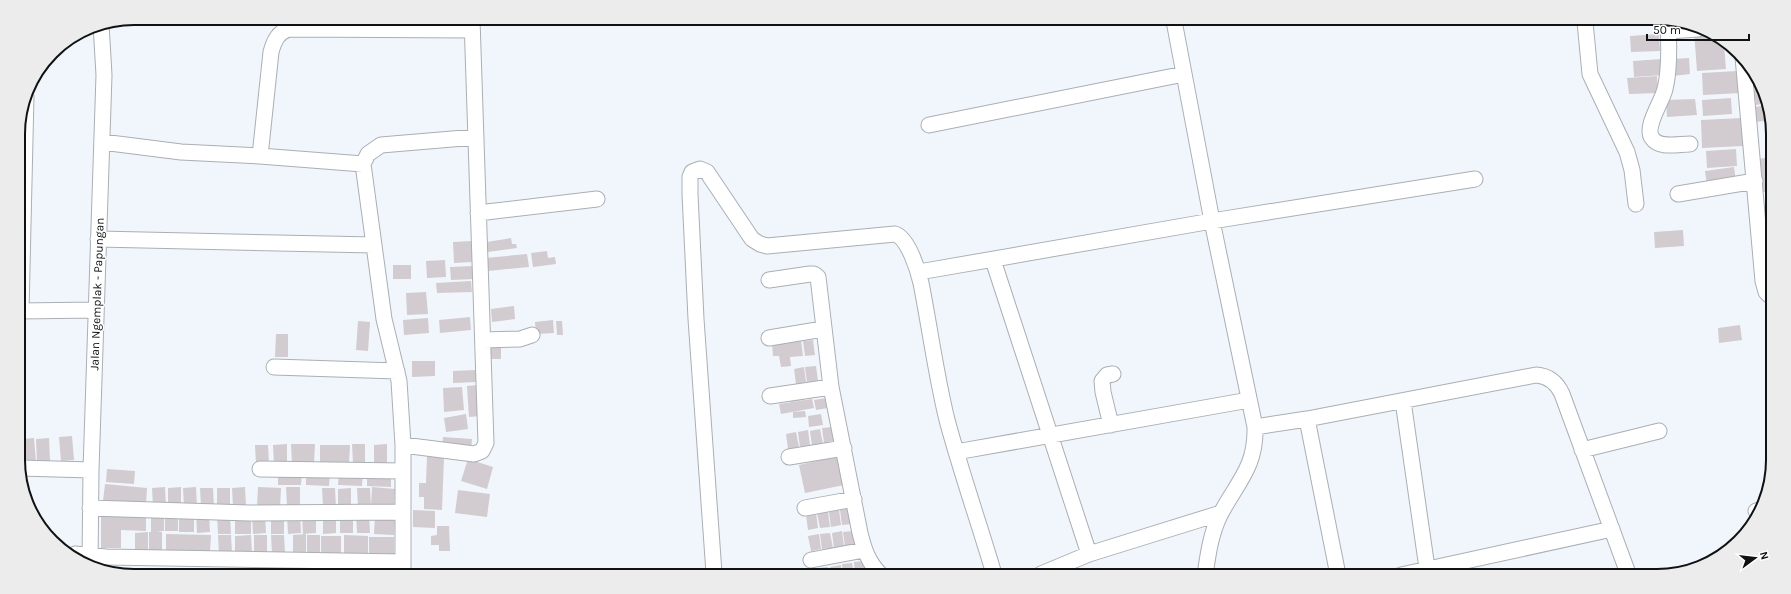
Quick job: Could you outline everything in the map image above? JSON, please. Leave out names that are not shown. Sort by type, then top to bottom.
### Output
[{"type":"street","points":[[260,156],[273,44],[281,32],[289,29],[359,25]]},
{"type":"street","points":[[403,445],[474,454],[482,451],[486,443],[472,25]]},
{"type":"street","points":[[1175,25],[1212,221],[1255,426],[1253,450],[1248,468],[1221,513],[1213,536],[1206,569]]},
{"type":"street","points":[[1585,25],[1590,74],[1628,152],[1632,170],[1636,204]]},
{"type":"street","points":[[1679,28],[1668,27],[1665,89],[1652,119],[1650,130],[1651,137],[1655,142],[1662,145],[1690,144]]},
{"type":"street","name":"Jalan Ngemplak - Papungan","points":[[90,560],[91,470],[104,75],[101,30]]},
{"type":"street","points":[[1744,68],[1763,282],[1766,292]]},
{"type":"street","points":[[928,125],[1184,74]]},
{"type":"street","points":[[90,560],[403,567],[403,445],[397,371],[384,319],[363,164],[368,154],[381,145],[476,137]]},
{"type":"street","points":[[102,142],[182,152],[363,164]]},
{"type":"street","points":[[714,569],[696,319],[690,194],[690,177],[692,172],[700,169],[707,172],[752,239],[760,244],[767,246],[895,234],[904,241],[919,272],[947,418],[992,569]]},
{"type":"street","points":[[919,272],[1212,221],[1475,179]]},
{"type":"street","points":[[1678,194],[1755,181]]},
{"type":"street","points":[[478,213],[597,199]]},
{"type":"street","points":[[98,239],[374,245]]},
{"type":"street","points":[[993,260],[1089,554]]},
{"type":"street","points":[[769,280],[810,274],[814,274],[818,277],[831,387],[864,550],[870,562],[876,569]]},
{"type":"street","points":[[25,311],[96,310]]},
{"type":"street","points":[[769,338],[823,329]]},
{"type":"street","points":[[483,340],[520,339],[532,335]]},
{"type":"street","points":[[274,367],[397,371]]},
{"type":"street","points":[[1111,425],[1103,392],[1102,381],[1107,375],[1113,374]]},
{"type":"street","points":[[1255,426],[1307,419],[1536,375],[1544,376],[1559,387],[1626,569]]},
{"type":"street","points":[[770,396],[831,387]]},
{"type":"street","points":[[956,452],[1249,400]]},
{"type":"street","points":[[1402,401],[1428,569]]},
{"type":"street","points":[[1307,419],[1337,569]]},
{"type":"street","points":[[1582,450],[1659,432]]},
{"type":"street","points":[[789,458],[844,448]]},
{"type":"street","points":[[25,468],[91,470]]},
{"type":"street","points":[[260,469],[403,471]]},
{"type":"street","points":[[805,508],[854,499]]},
{"type":"street","points":[[90,508],[249,513],[403,512]]},
{"type":"street","points":[[1053,569],[1089,554],[1221,513]]},
{"type":"street","points":[[1441,569],[1612,529]]},
{"type":"street","points":[[811,560],[864,550]]},
{"type":"building","points":[[1694,32],[1712,40],[1724,48],[1726,69],[1697,71]]},
{"type":"building","points":[[1659,34],[1660,51],[1631,52],[1630,36]]},
{"type":"building","points":[[1689,58],[1690,74],[1673,76],[1672,59]]},
{"type":"building","points":[[1662,59],[1663,75],[1634,77],[1633,61]]},
{"type":"building","points":[[1738,71],[1740,93],[1703,95],[1702,73]]},
{"type":"building","points":[[1657,76],[1658,93],[1629,94],[1627,78]]},
{"type":"building","points":[[1754,90],[1756,90],[1761,104],[1756,105]]},
{"type":"building","points":[[1731,98],[1732,114],[1703,116],[1702,100]]},
{"type":"building","points":[[1695,99],[1697,115],[1667,117],[1666,100]]},
{"type":"building","points":[[1762,106],[1765,121],[1756,122],[1754,107]]},
{"type":"building","points":[[1742,118],[1743,146],[1702,148],[1701,120]]},
{"type":"building","points":[[1736,149],[1737,166],[1707,168],[1706,151]]},
{"type":"building","points":[[1766,158],[1766,192],[1762,192],[1758,159]]},
{"type":"building","points":[[1734,167],[1736,181],[1707,185],[1705,171]]},
{"type":"building","points":[[1683,230],[1684,246],[1655,248],[1654,232]]},
{"type":"building","points":[[511,238],[512,244],[516,244],[517,248],[488,252],[487,242]]},
{"type":"building","points":[[472,241],[473,262],[454,263],[453,242]]},
{"type":"building","points":[[547,251],[548,258],[555,257],[556,264],[533,267],[531,253]]},
{"type":"building","points":[[527,254],[529,267],[488,271],[486,258]]},
{"type":"building","points":[[445,260],[446,277],[427,278],[426,261]]},
{"type":"building","points":[[393,265],[411,265],[411,279],[393,279]]},
{"type":"building","points":[[473,266],[474,279],[451,280],[450,267]]},
{"type":"building","points":[[471,281],[472,292],[437,293],[436,283]]},
{"type":"building","points":[[426,292],[428,314],[407,315],[406,293]]},
{"type":"building","points":[[514,306],[515,319],[492,322],[491,309]]},
{"type":"building","points":[[470,317],[471,330],[440,333],[439,320]]},
{"type":"building","points":[[428,318],[429,333],[404,335],[403,320]]},
{"type":"building","points":[[553,320],[554,333],[536,334],[535,322]]},
{"type":"building","points":[[358,321],[370,322],[368,351],[356,350]]},
{"type":"building","points":[[556,321],[562,321],[563,335],[557,335]]},
{"type":"building","points":[[1740,325],[1742,340],[1719,343],[1718,328]]},
{"type":"building","points":[[276,334],[288,334],[288,357],[275,357]]},
{"type":"building","points":[[801,340],[803,356],[790,357],[791,366],[781,367],[779,356],[773,356],[772,343]]},
{"type":"building","points":[[813,340],[815,355],[805,356],[803,341]]},
{"type":"building","points":[[485,344],[501,345],[501,359],[485,359]]},
{"type":"building","points":[[412,361],[435,361],[435,376],[412,377]]},
{"type":"building","points":[[816,366],[818,381],[807,382],[805,367]]},
{"type":"building","points":[[804,367],[806,382],[796,384],[794,369]]},
{"type":"building","points":[[476,370],[477,382],[453,383],[453,371]]},
{"type":"building","points":[[478,385],[480,416],[469,417],[467,386]]},
{"type":"building","points":[[462,387],[464,410],[444,412],[443,388]]},
{"type":"building","points":[[803,394],[804,400],[791,402],[790,395]]},
{"type":"building","points":[[826,398],[828,408],[816,410],[814,400]]},
{"type":"building","points":[[812,399],[814,408],[781,414],[779,404]]},
{"type":"building","points":[[805,411],[806,417],[793,418],[793,412]]},
{"type":"building","points":[[466,414],[468,429],[446,432],[444,418]]},
{"type":"building","points":[[821,414],[823,425],[809,427],[808,416]]},
{"type":"building","points":[[832,427],[834,442],[824,443],[822,428]]},
{"type":"building","points":[[820,429],[823,444],[812,446],[810,431]]},
{"type":"building","points":[[808,430],[810,445],[800,447],[798,432]]},
{"type":"building","points":[[796,432],[799,447],[788,449],[786,434]]},
{"type":"building","points":[[72,436],[74,460],[61,461],[59,437]]},
{"type":"building","points":[[443,437],[472,439],[471,450],[442,448]]},
{"type":"building","points":[[34,438],[36,462],[25,463],[25,439]]},
{"type":"building","points":[[49,438],[50,461],[37,462],[36,439]]},
{"type":"building","points":[[287,444],[287,463],[274,464],[273,445]]},
{"type":"building","points":[[291,444],[315,444],[314,463],[292,463]]},
{"type":"building","points":[[352,444],[365,444],[365,463],[353,463]]},
{"type":"building","points":[[387,444],[387,463],[374,464],[374,445]]},
{"type":"building","points":[[255,445],[268,445],[269,464],[256,464]]},
{"type":"building","points":[[320,445],[350,445],[349,464],[320,463]]},
{"type":"building","points":[[427,456],[444,457],[442,510],[424,509],[424,497],[419,497],[419,483],[426,483]]},
{"type":"building","points":[[838,456],[844,485],[805,493],[799,465]]},
{"type":"building","points":[[468,459],[493,467],[487,489],[461,481]]},
{"type":"building","points":[[107,469],[135,471],[134,484],[106,482]]},
{"type":"building","points":[[278,470],[302,471],[301,485],[278,485]]},
{"type":"building","points":[[306,470],[330,471],[329,486],[306,485]]},
{"type":"building","points":[[339,471],[363,471],[362,486],[338,485]]},
{"type":"building","points":[[367,472],[391,472],[391,487],[367,486]]},
{"type":"building","points":[[105,484],[147,488],[146,505],[103,501]]},
{"type":"building","points":[[165,487],[166,506],[153,507],[152,488]]},
{"type":"building","points":[[181,487],[181,506],[168,506],[168,488]]},
{"type":"building","points":[[196,487],[197,506],[184,507],[183,488]]},
{"type":"building","points":[[245,487],[246,506],[233,507],[232,488]]},
{"type":"building","points":[[258,487],[281,488],[280,508],[257,506]]},
{"type":"building","points":[[286,487],[300,487],[300,506],[287,506]]},
{"type":"building","points":[[372,487],[395,489],[394,508],[371,507]]},
{"type":"building","points":[[200,488],[213,488],[214,507],[201,507]]},
{"type":"building","points":[[217,488],[230,488],[230,507],[217,507]]},
{"type":"building","points":[[322,488],[335,488],[336,507],[323,507]]},
{"type":"building","points":[[351,488],[351,507],[338,508],[338,489]]},
{"type":"building","points":[[357,488],[370,488],[371,507],[358,507]]},
{"type":"building","points":[[458,490],[490,494],[487,517],[455,513]]},
{"type":"building","points":[[851,508],[853,524],[842,525],[840,510]]},
{"type":"building","points":[[101,510],[146,511],[146,531],[121,530],[121,548],[101,548]]},
{"type":"building","points":[[413,510],[435,511],[435,528],[413,527]]},
{"type":"building","points":[[839,510],[841,525],[831,527],[829,512]]},
{"type":"building","points":[[164,512],[164,531],[157,531],[162,532],[162,551],[149,551],[151,513]]},
{"type":"building","points":[[178,512],[178,531],[165,531],[165,513]]},
{"type":"building","points":[[828,512],[830,527],[820,528],[817,513]]},
{"type":"building","points":[[179,513],[194,513],[194,532],[179,532]]},
{"type":"building","points":[[209,513],[210,532],[197,533],[196,514]]},
{"type":"building","points":[[816,513],[818,528],[808,530],[806,515]]},
{"type":"building","points":[[265,514],[266,533],[253,534],[252,515]]},
{"type":"building","points":[[300,514],[301,533],[288,534],[287,515]]},
{"type":"building","points":[[316,514],[316,533],[303,534],[302,515]]},
{"type":"building","points":[[340,514],[353,514],[353,533],[340,533]]},
{"type":"building","points":[[356,514],[369,514],[370,533],[357,533]]},
{"type":"building","points":[[217,515],[230,515],[231,534],[218,534]]},
{"type":"building","points":[[251,515],[251,534],[235,534],[235,516]]},
{"type":"building","points":[[271,515],[284,515],[284,534],[271,534]]},
{"type":"building","points":[[323,515],[336,515],[336,533],[323,534]]},
{"type":"building","points":[[375,516],[395,517],[394,535],[374,534]]},
{"type":"building","points":[[437,526],[449,526],[450,551],[439,551],[439,545],[431,545],[431,536],[437,535]]},
{"type":"building","points":[[842,531],[844,546],[834,548],[832,533]]},
{"type":"building","points":[[853,531],[856,546],[845,547],[843,532]]},
{"type":"building","points":[[148,532],[148,551],[135,552],[135,533]]},
{"type":"building","points":[[830,533],[833,548],[822,549],[820,534]]},
{"type":"building","points":[[166,534],[211,535],[210,552],[166,551]]},
{"type":"building","points":[[306,534],[306,553],[293,553],[293,535]]},
{"type":"building","points":[[819,534],[821,549],[811,551],[808,536]]},
{"type":"building","points":[[218,535],[231,535],[232,553],[219,554]]},
{"type":"building","points":[[251,535],[252,554],[235,554],[235,536]]},
{"type":"building","points":[[254,535],[267,535],[267,553],[254,554]]},
{"type":"building","points":[[271,535],[284,535],[285,553],[272,554]]},
{"type":"building","points":[[307,535],[320,535],[320,554],[307,554]]},
{"type":"building","points":[[344,535],[368,536],[368,553],[344,553]]},
{"type":"building","points":[[321,536],[341,536],[341,553],[321,553]]},
{"type":"building","points":[[369,537],[394,537],[394,554],[369,554]]},
{"type":"building","points":[[864,561],[865,569],[855,569],[854,562]]},
{"type":"building","points":[[852,563],[853,569],[842,569],[842,564]]},
{"type":"building","points":[[841,565],[841,569],[830,569],[830,567]]},
{"type":"building","points":[[828,567],[828,569],[817,569]]}]
